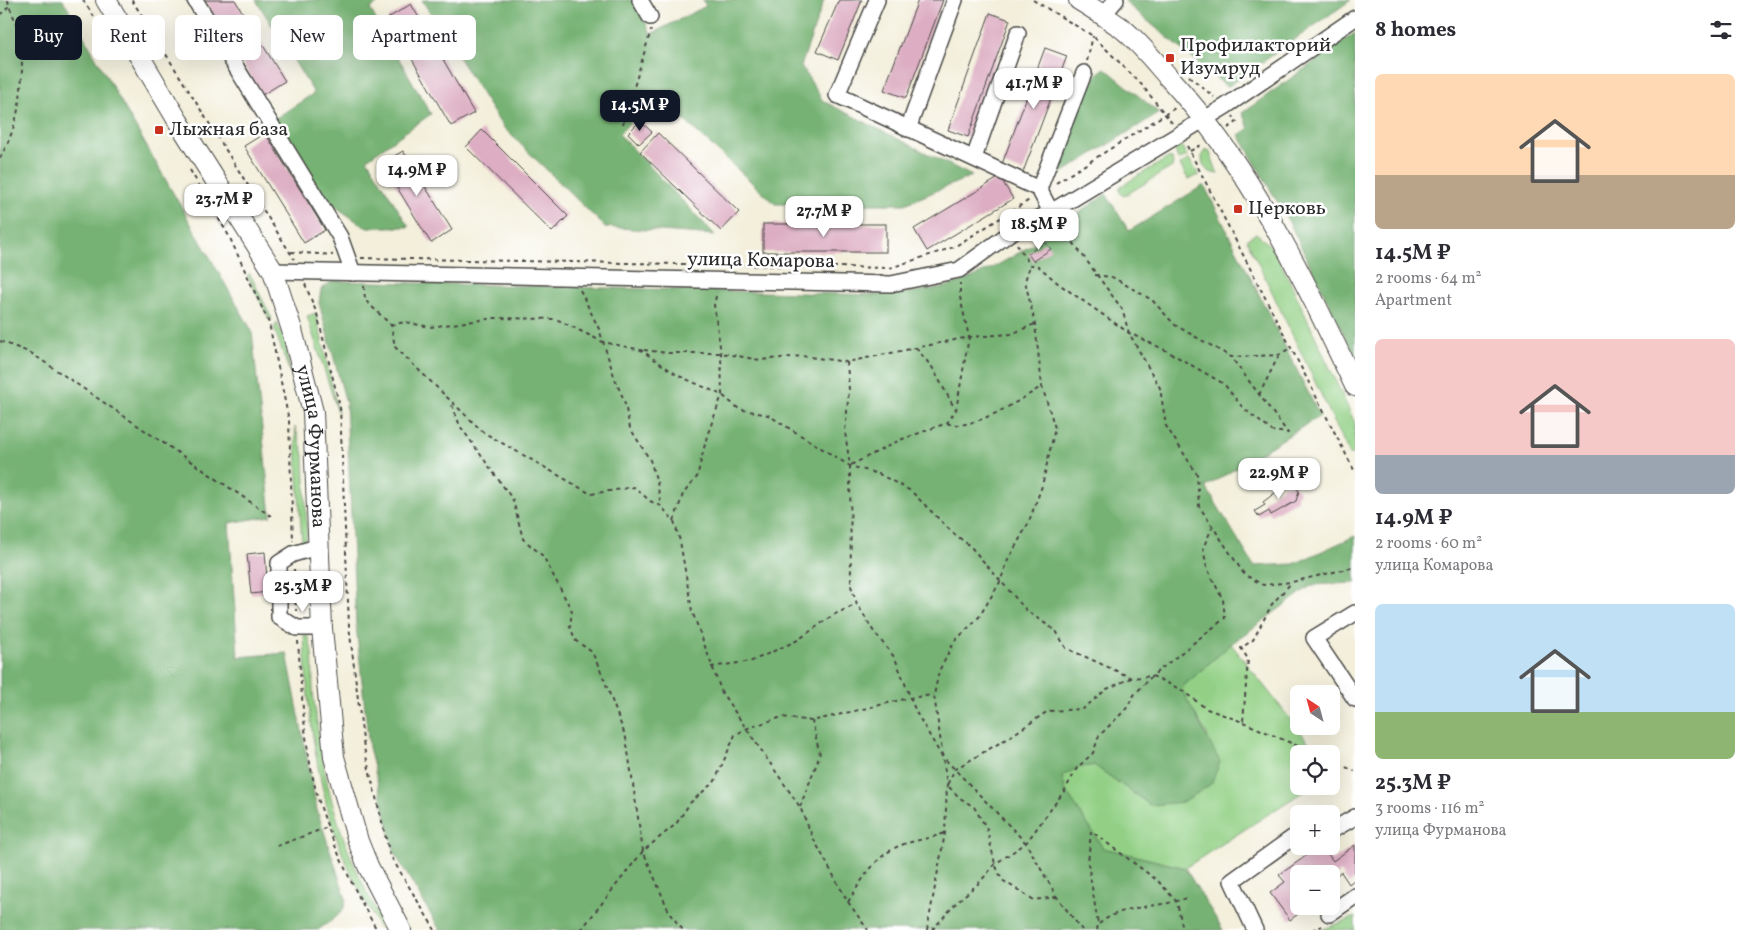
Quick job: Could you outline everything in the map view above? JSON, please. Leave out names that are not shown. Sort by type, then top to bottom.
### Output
[{"type":"main road","name":"улица Фурманова","points":[[106,0],[183,129],[273,271],[292,330],[312,412],[322,628],[334,757],[340,783],[368,866],[397,929]]},
{"type":"main road","points":[[1079,0],[1125,31],[1190,100],[1253,187],[1298,266],[1355,386]]},
{"type":"street","points":[[195,0],[340,237],[347,256],[358,272]]},
{"type":"street","points":[[640,0],[651,23]]},
{"type":"street","points":[[877,0],[836,95],[974,158],[1040,191],[1051,212]]},
{"type":"street","points":[[908,129],[955,0]]},
{"type":"street","points":[[1103,15],[1116,0]]},
{"type":"street","name":"улица Комарова","points":[[273,271],[891,284],[959,270],[1010,233],[1051,212],[1204,119],[1355,18]]},
{"type":"street","points":[[974,158],[1018,33]]},
{"type":"street","points":[[1040,191],[1084,73]]},
{"type":"street","points":[[317,547],[293,554],[279,563],[279,617],[296,628],[322,628]]},
{"type":"street","points":[[1355,613],[1314,638],[1355,699]]},
{"type":"street","points":[[1340,826],[1355,817]]},
{"type":"street","points":[[1255,930],[1232,881],[1290,839]]},
{"type":"street","points":[[1340,906],[1355,896]]},
{"type":"path","points":[[0,158],[10,141],[22,96],[20,36],[8,0]]},
{"type":"path","points":[[132,0],[290,252],[317,314],[340,407],[349,626],[364,748],[390,855],[434,930]]},
{"type":"path","points":[[290,252],[347,256],[890,268],[954,247],[1166,113],[1141,84],[1093,36],[1033,0]]},
{"type":"path","points":[[0,14],[9,6]]},
{"type":"path","points":[[623,124],[651,23]]},
{"type":"path","points":[[1084,73],[1093,36]]},
{"type":"path","points":[[1190,151],[1355,472]]},
{"type":"path","points":[[189,169],[228,236],[269,323],[289,421],[296,628],[304,724],[321,806],[328,827],[354,886],[377,930]]},
{"type":"path","points":[[1051,212],[1094,275],[1122,309],[1129,334],[1160,388],[1166,426],[1198,474],[1199,506],[1244,574],[1262,585],[1292,582],[1355,567]]},
{"type":"path","points":[[927,930],[945,832],[947,785],[941,756],[934,694],[940,671],[954,642],[979,617],[1000,582],[1008,560],[1028,524],[1042,486],[1055,428],[1042,386],[1035,324],[1025,281],[1030,265],[1010,233]]},
{"type":"path","points":[[1030,265],[1037,265],[1059,284],[1129,334],[1165,350],[1224,384],[1243,408],[1272,431],[1288,433],[1231,357],[1175,325],[1152,300],[1112,277],[1094,275]]},
{"type":"path","points":[[850,466],[900,440],[947,423],[956,410],[969,337],[960,297],[959,270]]},
{"type":"path","points":[[358,272],[365,300],[391,326],[394,347],[483,432],[590,494],[634,487],[650,501],[661,506],[674,521],[680,541],[692,611],[722,693],[748,728],[800,807],[813,838],[848,902],[868,930]]},
{"type":"path","points":[[574,277],[599,329],[624,400],[630,428],[650,460],[657,482],[661,506]]},
{"type":"path","points":[[674,521],[683,494],[697,477],[707,436],[722,395],[721,353],[714,306],[718,280]]},
{"type":"path","points":[[391,326],[405,322],[430,326],[495,318],[556,319],[603,342],[641,350],[668,353],[721,353],[760,360],[802,356],[847,362],[969,337],[1011,334],[1035,324]]},
{"type":"path","points":[[0,341],[31,353],[271,516]]},
{"type":"path","points":[[916,348],[932,366],[956,410]]},
{"type":"path","points":[[1231,357],[1279,355],[1290,348]]},
{"type":"path","points":[[641,350],[678,375],[722,395],[739,409],[768,415],[850,466],[879,474],[911,491],[952,532],[970,546],[1027,611],[1056,631],[1066,648],[1132,678]]},
{"type":"path","points":[[1259,395],[1279,355]]},
{"type":"path","points":[[847,362],[849,390],[845,432],[850,466],[851,586],[857,604],[874,632],[895,658],[909,698],[941,756],[955,769],[974,792],[995,810],[1026,843],[1057,897],[1082,930]]},
{"type":"path","points":[[947,423],[953,426],[977,420],[1020,401],[1042,386]]},
{"type":"path","points":[[452,402],[460,426],[513,500],[523,540],[543,556],[572,611],[570,627],[576,641],[592,652],[604,679],[626,738],[643,850],[670,914],[683,930]]},
{"type":"path","points":[[932,930],[958,901],[980,882],[995,864],[1026,843],[1065,790],[1077,768],[1093,753],[1099,736],[1126,709],[1134,695],[1152,676],[1225,618],[1223,600],[1207,568],[1203,548],[1213,527]]},
{"type":"path","points":[[1243,722],[1248,659],[1241,648],[1253,640],[1272,604],[1292,582]]},
{"type":"path","points":[[711,667],[752,661],[798,640],[833,615],[857,604]]},
{"type":"path","points":[[947,785],[955,769],[1008,738],[1048,711],[1083,709],[1107,689],[1132,678],[1152,676],[1180,688],[1207,709],[1243,722],[1295,745]]},
{"type":"path","points":[[581,930],[643,850],[676,824],[690,803],[715,781],[735,735],[748,728],[782,717],[812,721],[934,694]]},
{"type":"path","points":[[800,807],[820,755],[812,721]]},
{"type":"path","points":[[1340,764],[1355,771]]},
{"type":"path","points":[[947,785],[960,798],[974,807],[987,829],[995,864],[1002,880],[1034,900],[1057,897]]},
{"type":"path","points":[[277,846],[328,827]]},
{"type":"path","points":[[1097,930],[1098,924],[1088,863],[1091,831],[1158,881],[1178,902],[1184,930]]},
{"type":"path","points":[[848,902],[875,861],[885,853],[904,844],[945,832]]},
{"type":"path","points":[[1098,924],[1109,915],[1178,902],[1189,897]]},
{"type":"green space","points":[[0,0],[63,0],[72,15],[15,15],[15,60],[82,60],[82,33],[92,51],[92,60],[97,60],[252,331],[271,516],[229,523],[238,657],[287,653],[317,810],[346,899],[340,913],[318,930],[0,930]]},
{"type":"green space","points":[[256,0],[382,0],[370,9],[373,15],[353,15],[353,60],[400,60],[431,114],[367,159],[409,227],[365,227],[323,198],[273,120],[314,93],[293,60],[343,60],[343,15],[271,15],[271,24]]},
{"type":"green space","points":[[422,0],[636,0],[651,34],[706,6],[703,0],[824,0],[801,66],[823,101],[972,176],[905,204],[775,204],[657,95],[619,134],[715,235],[605,227],[502,126],[460,60],[476,60],[476,15],[432,15]]},
{"type":"green space","points":[[1127,0],[1351,0],[1227,87],[1125,2]]},
{"type":"green space","points":[[1355,33],[1355,357],[1290,224],[1239,135],[1249,128],[1242,113]]},
{"type":"green space","points":[[1105,68],[1159,113],[1062,173],[1051,168],[1094,76]]},
{"type":"green space","points":[[1180,143],[1187,156],[1178,160],[1175,149]]},
{"type":"green space","points":[[1209,150],[1218,174],[1210,172],[1203,165],[1202,154]]},
{"type":"green space","points":[[1168,158],[1172,159],[1172,167],[1124,196],[1121,194],[1119,190],[1121,186]]},
{"type":"green space","points":[[1189,159],[1199,175],[1188,179],[1180,165]]},
{"type":"green space","points":[[1204,185],[1320,416],[1206,487],[1254,566],[1294,564],[1355,536],[1355,583],[1312,585],[1231,644],[1181,688],[1220,762],[1211,784],[1184,802],[1150,805],[1094,765],[1077,768],[1062,776],[1065,790],[1103,848],[1185,868],[1223,930],[440,930],[395,854],[369,747],[356,625],[346,403],[319,303],[321,289],[333,281],[876,295],[920,291],[953,285],[982,273],[1037,242],[1106,194],[1129,231]]},
{"type":"green space","points":[[1256,233],[1273,248],[1355,423],[1355,453],[1350,455],[1247,240]]},
{"type":"green space","points":[[250,274],[272,319],[269,320],[247,275]]},
{"type":"green space","points":[[316,313],[338,413],[307,316]]},
{"type":"green space","points":[[277,323],[286,344],[290,373],[274,328]]},
{"type":"green space","points":[[295,427],[304,455],[307,536],[302,544]]},
{"type":"green space","points":[[304,635],[307,635],[310,641],[313,662],[313,692],[330,794],[352,859],[382,921],[380,929],[342,853],[319,773],[310,718]]},
{"type":"green space","points":[[1231,644],[1290,719],[1290,735],[1303,735],[1311,745],[1290,745],[1290,795],[1298,795],[1185,868],[1103,848],[1065,790],[1062,776],[1077,768],[1094,765],[1150,805],[1208,736],[1180,689]]},
{"type":"green space","points":[[1355,917],[1355,930],[1321,930]]},
{"type":"building","points":[[204,0],[235,0],[244,15],[213,15]]},
{"type":"building","points":[[839,0],[862,0],[838,60],[817,51]]},
{"type":"building","points":[[918,0],[943,0],[906,98],[884,90]]},
{"type":"building","points":[[411,4],[417,15],[393,15]]},
{"type":"building","points":[[990,13],[1010,20],[968,137],[948,130]]},
{"type":"building","points":[[261,42],[285,81],[262,95],[241,60],[261,60]]},
{"type":"building","points":[[1045,48],[1067,56],[1023,172],[1002,164]]},
{"type":"building","points":[[412,60],[443,60],[474,113],[451,126]]},
{"type":"building","points":[[640,121],[652,132],[639,144],[628,133]]},
{"type":"building","points":[[482,130],[568,216],[552,232],[466,147]]},
{"type":"building","points":[[265,133],[325,230],[304,243],[244,146]]},
{"type":"building","points":[[658,133],[739,212],[721,231],[640,152]]},
{"type":"building","points":[[403,151],[452,230],[431,243],[382,163]]},
{"type":"building","points":[[1000,177],[1013,199],[927,251],[914,229]]},
{"type":"building","points":[[763,224],[886,224],[886,252],[763,252]]},
{"type":"building","points":[[1045,242],[1051,249],[1033,261],[1028,254]]},
{"type":"building","points":[[1294,485],[1299,491],[1296,501],[1271,515],[1269,511],[1259,517],[1255,511],[1265,505],[1263,502],[1284,486]]},
{"type":"building","points":[[265,552],[268,592],[251,594],[247,554]]},
{"type":"building","points":[[1355,845],[1355,879],[1349,884],[1340,873],[1340,865],[1293,865],[1307,855],[1329,855],[1333,861]]},
{"type":"building","points":[[1290,867],[1290,915],[1297,915],[1290,920],[1270,893],[1285,882],[1279,875]]},
{"type":"place","name":"Профилакторий Изумруд","points":[[1170,58]]},
{"type":"place","name":"Лыжная база","points":[[159,130]]},
{"type":"place","name":"Церковь","points":[[1238,209]]}]
